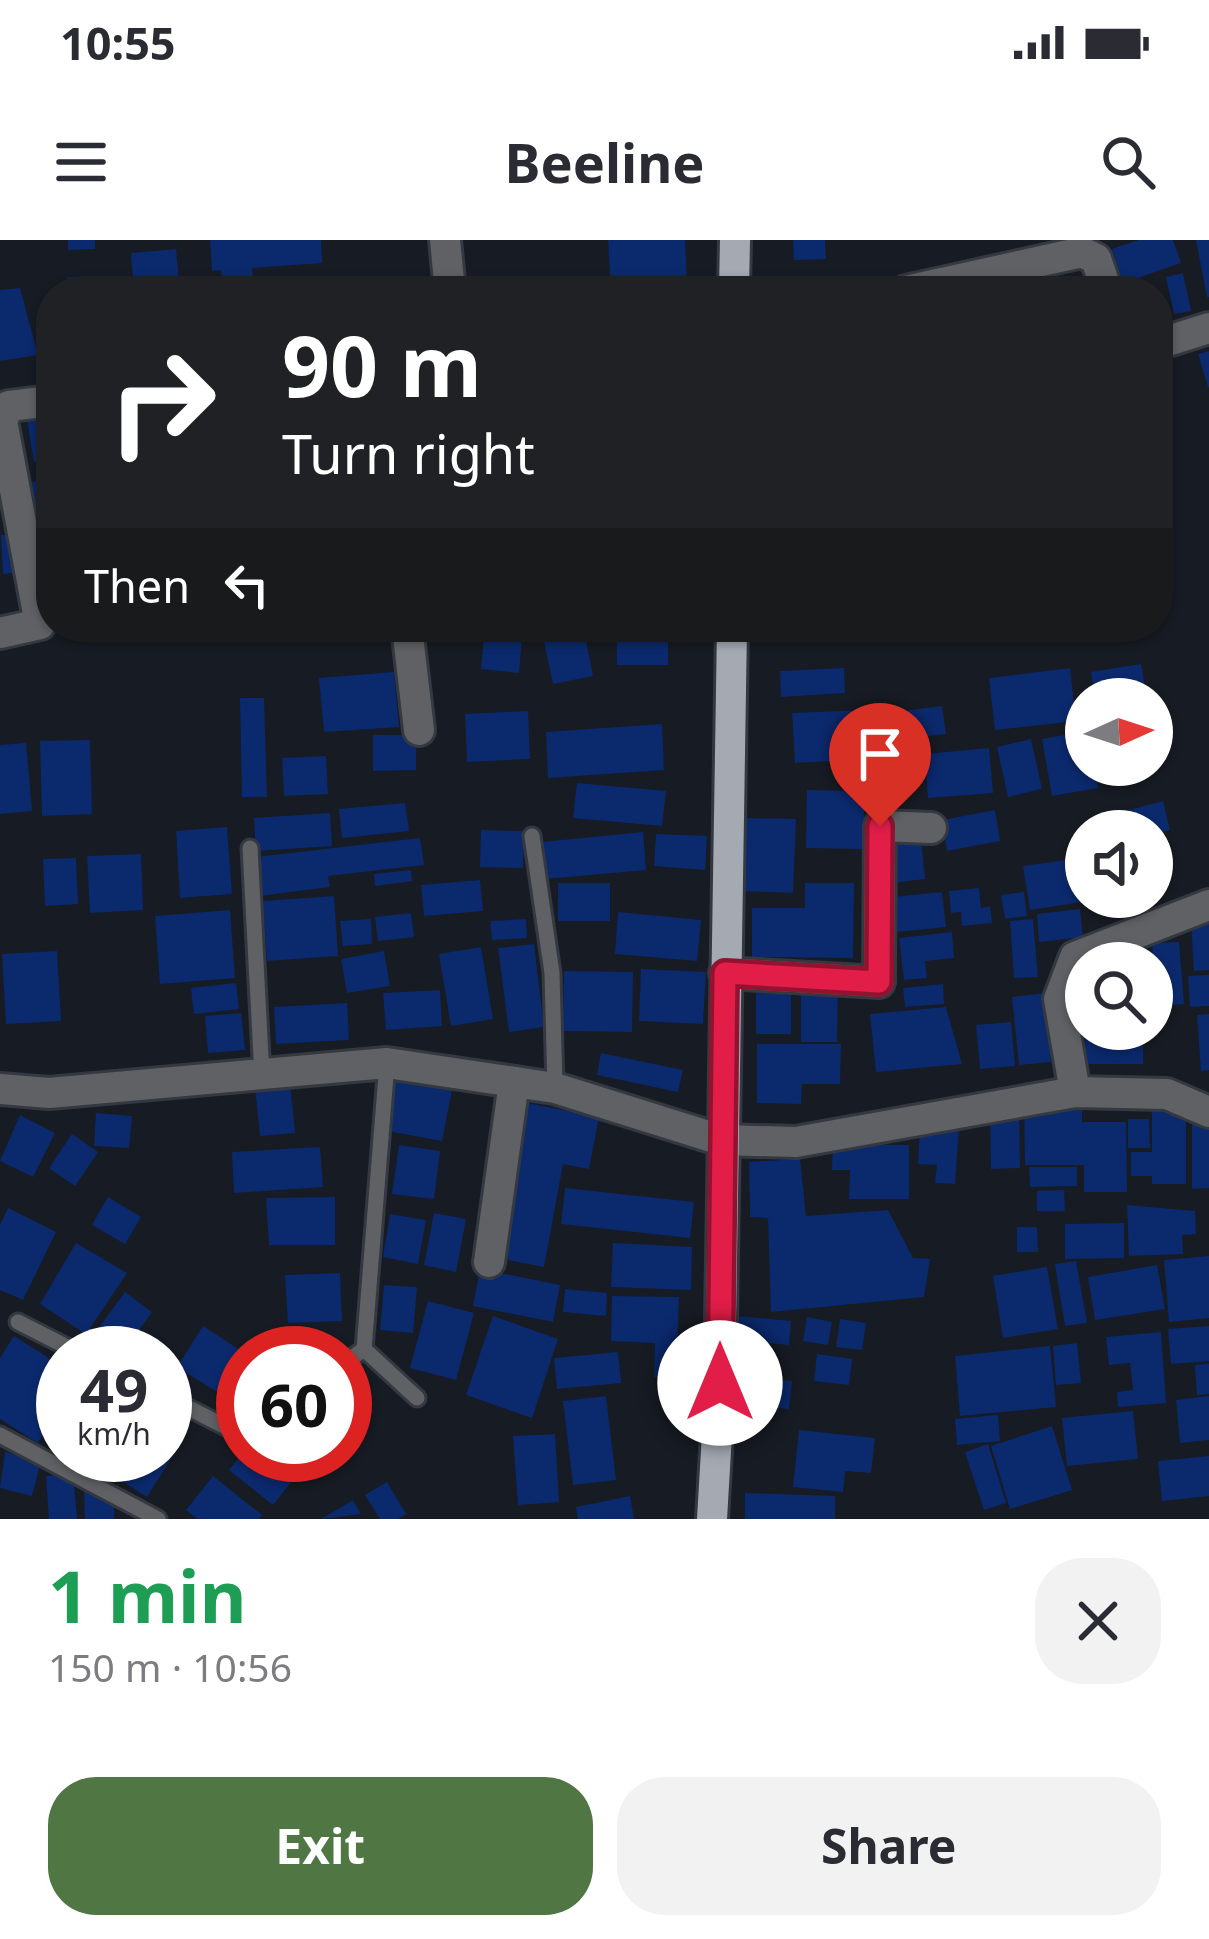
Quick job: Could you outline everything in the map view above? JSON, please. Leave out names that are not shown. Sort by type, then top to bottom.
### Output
[{"type":"main road","points":[[734,276],[735,240]]},
{"type":"main road","points":[[712,1519],[732,642]]},
{"type":"street","points":[[445,240],[449,276]]},
{"type":"street","points":[[973,276],[1082,252],[1096,259],[1102,276]]},
{"type":"street","points":[[1173,339],[1209,328]]},
{"type":"street","points":[[36,403],[9,406],[2,421],[36,577]]},
{"type":"street","points":[[0,633],[36,625]]},
{"type":"street","points":[[409,642],[419,730]]},
{"type":"street","points":[[725,973],[879,982],[880,826],[931,828]]},
{"type":"street","points":[[1075,1092],[1059,999],[1075,957],[1209,904]]},
{"type":"street","points":[[0,1089],[49,1093],[387,1063],[555,1088],[721,1140],[796,1142],[1075,1092],[1167,1094],[1209,1112]]},
{"type":"street","points":[[489,1262],[514,1082]]},
{"type":"lane","points":[[532,836],[552,973],[555,1088]]},
{"type":"lane","points":[[250,848],[262,1076]]},
{"type":"lane","points":[[366,1326],[387,1063]]},
{"type":"lane","points":[[18,1322],[36,1331]]},
{"type":"lane","points":[[372,1356],[417,1398]]},
{"type":"lane","points":[[0,1435],[158,1519]]},
{"type":"building","points":[[68,240],[95,240],[95,249],[68,250]]},
{"type":"building","points":[[210,240],[321,240],[322,263],[252,268],[253,276],[222,276],[221,270],[212,271]]},
{"type":"building","points":[[608,240],[685,240],[687,276],[610,276]]},
{"type":"building","points":[[793,240],[825,240],[826,259],[794,260]]},
{"type":"building","points":[[1139,240],[1173,240],[1181,263],[1143,276],[1121,276],[1112,249]]},
{"type":"building","points":[[1196,240],[1209,240],[1209,297],[1207,297]]},
{"type":"building","points":[[176,249],[179,276],[133,276],[131,253]]},
{"type":"building","points":[[1183,273],[1191,311],[1174,314],[1170,276]]},
{"type":"building","points":[[20,288],[36,355],[0,361],[0,290]]},
{"type":"building","points":[[1209,351],[1209,387],[1208,387],[1198,354]]},
{"type":"building","points":[[36,412],[36,462],[34,462],[26,414]]},
{"type":"building","points":[[1,535],[11,535],[13,573],[3,574]]},
{"type":"building","points":[[484,642],[522,642],[519,673],[481,669]]},
{"type":"building","points":[[544,642],[586,642],[593,676],[553,684]]},
{"type":"building","points":[[617,642],[668,642],[668,665],[617,665]]},
{"type":"building","points":[[1141,664],[1143,678],[1092,678],[1091,672]]},
{"type":"building","points":[[844,668],[845,693],[781,697],[780,671]]},
{"type":"building","points":[[1070,668],[1071,678],[1065,678],[1065,722],[995,730],[989,678]]},
{"type":"building","points":[[394,672],[399,727],[324,732],[319,678]]},
{"type":"building","points":[[240,698],[264,698],[267,797],[242,797]]},
{"type":"building","points":[[942,706],[946,734],[888,741],[885,713]]},
{"type":"building","points":[[863,710],[866,759],[795,763],[792,713]]},
{"type":"building","points":[[528,711],[530,759],[467,762],[465,714]]},
{"type":"building","points":[[662,724],[664,770],[548,778],[546,732]]},
{"type":"building","points":[[373,735],[416,735],[416,770],[373,771]]},
{"type":"building","points":[[1065,735],[1065,786],[1098,788],[1052,796],[1042,739]]},
{"type":"building","points":[[1031,739],[1042,789],[1008,797],[997,747]]},
{"type":"building","points":[[90,740],[92,814],[42,816],[40,741]]},
{"type":"building","points":[[26,743],[32,811],[0,814],[0,745]]},
{"type":"building","points":[[989,748],[993,793],[928,798],[925,754]]},
{"type":"building","points":[[326,756],[328,794],[284,796],[282,758]]},
{"type":"building","points":[[577,783],[666,791],[662,826],[573,818]]},
{"type":"building","points":[[807,790],[865,791],[863,849],[806,848]]},
{"type":"building","points":[[1163,801],[1165,810],[1129,810]]},
{"type":"building","points":[[405,803],[409,831],[342,838],[339,809]]},
{"type":"building","points":[[995,810],[1000,841],[947,851],[942,820]]},
{"type":"building","points":[[330,813],[332,846],[256,851],[254,818]]},
{"type":"building","points":[[744,818],[796,819],[793,893],[742,891]]},
{"type":"building","points":[[227,827],[232,894],[180,898],[176,831]]},
{"type":"building","points":[[481,830],[524,831],[523,868],[480,867]]},
{"type":"building","points":[[643,832],[646,870],[545,879],[542,842]]},
{"type":"building","points":[[656,834],[707,836],[705,870],[654,866]]},
{"type":"building","points":[[420,838],[424,865],[328,876],[330,887],[259,896],[255,857]]},
{"type":"building","points":[[921,840],[925,879],[891,883],[887,844]]},
{"type":"building","points":[[141,854],[143,910],[90,913],[87,856]]},
{"type":"building","points":[[76,858],[78,904],[45,906],[43,859]]},
{"type":"building","points":[[1065,860],[1065,905],[1030,910],[1023,866]]},
{"type":"building","points":[[411,870],[412,881],[375,886],[374,874]]},
{"type":"building","points":[[480,880],[483,911],[424,916],[421,885]]},
{"type":"building","points":[[558,883],[610,883],[610,921],[558,921]]},
{"type":"building","points":[[805,883],[854,883],[853,958],[752,957],[752,908],[805,908]]},
{"type":"building","points":[[979,888],[981,908],[990,906],[992,923],[962,926],[961,912],[951,913],[949,891]]},
{"type":"building","points":[[942,892],[946,927],[897,932],[893,897]]},
{"type":"building","points":[[1024,892],[1027,916],[1005,919],[1001,895]]},
{"type":"building","points":[[334,896],[338,956],[267,961],[263,901]]},
{"type":"building","points":[[230,910],[235,978],[160,984],[155,916]]},
{"type":"building","points":[[1065,911],[1065,918],[1081,918],[1083,937],[1039,942],[1037,914]]},
{"type":"building","points":[[618,912],[701,920],[697,961],[615,954]]},
{"type":"building","points":[[411,913],[414,937],[378,941],[375,917]]},
{"type":"building","points":[[371,919],[372,944],[343,946],[340,921]]},
{"type":"building","points":[[526,919],[527,938],[492,940],[490,921]]},
{"type":"building","points":[[1033,919],[1038,977],[1014,978],[1010,921]]},
{"type":"building","points":[[1209,920],[1209,970],[1194,971],[1191,922]]},
{"type":"building","points":[[952,932],[954,958],[925,961],[927,978],[904,980],[899,938]]},
{"type":"building","points":[[1173,942],[1179,942],[1184,1004],[1173,1005]]},
{"type":"building","points":[[534,944],[544,1027],[509,1032],[498,948]]},
{"type":"building","points":[[481,947],[493,1019],[451,1026],[439,954]]},
{"type":"building","points":[[57,951],[61,1021],[6,1024],[2,954]]},
{"type":"building","points":[[384,951],[390,986],[347,993],[341,959]]},
{"type":"building","points":[[641,969],[706,972],[703,1024],[639,1021]]},
{"type":"building","points":[[564,971],[633,972],[632,1032],[563,1031]]},
{"type":"building","points":[[1209,975],[1209,1006],[1190,1007],[1188,976]]},
{"type":"building","points":[[236,983],[239,1009],[194,1014],[191,988]]},
{"type":"building","points":[[943,984],[944,1004],[905,1007],[903,988]]},
{"type":"building","points":[[801,987],[838,987],[837,1042],[801,1042]]},
{"type":"building","points":[[440,990],[442,1026],[386,1030],[383,993]]},
{"type":"building","points":[[756,993],[791,994],[791,1034],[756,1034]]},
{"type":"building","points":[[1045,993],[1051,1062],[1019,1065],[1012,997]]},
{"type":"building","points":[[347,1003],[349,1040],[276,1044],[274,1007]]},
{"type":"building","points":[[946,1007],[962,1064],[876,1072],[870,1014]]},
{"type":"building","points":[[241,1013],[245,1050],[208,1053],[205,1016]]},
{"type":"building","points":[[1209,1014],[1209,1070],[1201,1071],[1197,1015]]},
{"type":"building","points":[[1011,1022],[1015,1066],[980,1069],[976,1025]]},
{"type":"building","points":[[757,1044],[841,1044],[840,1084],[802,1084],[801,1104],[757,1103]]},
{"type":"building","points":[[1086,1050],[1143,1050],[1143,1064],[1086,1064]]},
{"type":"building","points":[[601,1053],[683,1070],[678,1092],[597,1075]]},
{"type":"building","points":[[395,1070],[454,1079],[442,1141],[388,1131]]},
{"type":"building","points":[[290,1083],[295,1133],[260,1136],[255,1087]]},
{"type":"building","points":[[527,1103],[599,1117],[589,1169],[563,1164],[544,1267],[498,1258]]},
{"type":"building","points":[[1082,1106],[1082,1122],[1126,1122],[1127,1192],[1084,1192],[1084,1165],[1025,1165],[1024,1107]]},
{"type":"building","points":[[990,1108],[1019,1108],[1020,1168],[991,1169]]},
{"type":"building","points":[[1186,1110],[1186,1184],[1152,1184],[1152,1176],[1131,1176],[1131,1152],[1152,1152],[1152,1111]]},
{"type":"building","points":[[96,1113],[132,1116],[129,1148],[94,1146]]},
{"type":"building","points":[[20,1115],[55,1133],[33,1177],[0,1161]]},
{"type":"building","points":[[1192,1117],[1209,1117],[1209,1188],[1192,1189]]},
{"type":"building","points":[[1128,1119],[1149,1119],[1150,1148],[1128,1148]]},
{"type":"building","points":[[920,1126],[959,1128],[955,1184],[935,1183],[937,1165],[918,1164]]},
{"type":"building","points":[[72,1134],[98,1152],[75,1186],[49,1168]]},
{"type":"building","points":[[833,1144],[909,1145],[909,1199],[849,1199],[850,1170],[832,1170]]},
{"type":"building","points":[[399,1145],[440,1151],[434,1199],[392,1194]]},
{"type":"building","points":[[320,1147],[323,1187],[234,1193],[232,1152]]},
{"type":"building","points":[[800,1159],[806,1216],[888,1210],[913,1258],[930,1259],[924,1297],[771,1312],[768,1218],[750,1217],[749,1162]]},
{"type":"building","points":[[1029,1167],[1077,1167],[1077,1186],[1030,1187]]},
{"type":"building","points":[[565,1188],[694,1202],[690,1238],[561,1224]]},
{"type":"building","points":[[1064,1190],[1065,1211],[1037,1211],[1037,1191]]},
{"type":"building","points":[[108,1197],[141,1217],[125,1244],[92,1225]]},
{"type":"building","points":[[335,1197],[335,1245],[269,1245],[266,1198]]},
{"type":"building","points":[[1127,1205],[1195,1211],[1196,1234],[1182,1235],[1183,1254],[1129,1256]]},
{"type":"building","points":[[8,1208],[56,1232],[23,1300],[0,1290],[0,1225]]},
{"type":"building","points":[[434,1213],[466,1219],[456,1272],[424,1265]]},
{"type":"building","points":[[390,1214],[426,1220],[418,1264],[383,1257]]},
{"type":"building","points":[[1124,1223],[1124,1258],[1065,1259],[1065,1224]]},
{"type":"building","points":[[1017,1227],[1037,1227],[1038,1252],[1017,1252]]},
{"type":"building","points":[[76,1243],[127,1273],[91,1326],[74,1326],[40,1304]]},
{"type":"building","points":[[613,1243],[692,1247],[691,1290],[611,1287]]},
{"type":"building","points":[[1209,1256],[1209,1318],[1169,1322],[1164,1260]]},
{"type":"building","points":[[1076,1261],[1087,1323],[1065,1326],[1055,1264]]},
{"type":"building","points":[[1157,1265],[1165,1309],[1095,1320],[1088,1277]]},
{"type":"building","points":[[1047,1267],[1058,1329],[1003,1338],[993,1276]]},
{"type":"building","points":[[480,1269],[560,1285],[553,1322],[473,1306]]},
{"type":"building","points":[[340,1273],[342,1321],[288,1323],[285,1275]]},
{"type":"building","points":[[384,1285],[417,1287],[413,1333],[380,1330]]},
{"type":"building","points":[[565,1289],[607,1293],[606,1316],[563,1312]]},
{"type":"building","points":[[125,1292],[152,1312],[142,1326],[100,1326]]},
{"type":"building","points":[[612,1296],[679,1297],[676,1378],[654,1377],[655,1343],[611,1341]]},
{"type":"building","points":[[428,1301],[474,1313],[456,1380],[410,1368]]},
{"type":"building","points":[[493,1316],[558,1339],[532,1418],[466,1395]]},
{"type":"building","points":[[737,1316],[791,1321],[789,1345],[735,1340]]},
{"type":"building","points":[[807,1317],[832,1322],[828,1345],[803,1341]]},
{"type":"building","points":[[840,1319],[866,1323],[862,1350],[836,1347]]},
{"type":"building","points":[[203,1326],[216,1334],[216,1391],[192,1376],[192,1343]]},
{"type":"building","points":[[1209,1326],[1209,1361],[1171,1364],[1168,1329]]},
{"type":"building","points":[[1161,1332],[1166,1403],[1118,1407],[1117,1392],[1133,1390],[1130,1363],[1109,1365],[1106,1337]]},
{"type":"building","points":[[14,1336],[36,1350],[36,1442],[0,1419],[0,1358]]},
{"type":"building","points":[[1077,1343],[1081,1383],[1056,1385],[1053,1346]]},
{"type":"building","points":[[1050,1346],[1056,1407],[960,1416],[955,1356]]},
{"type":"building","points":[[618,1352],[621,1383],[557,1389],[554,1358]]},
{"type":"building","points":[[817,1354],[852,1359],[849,1385],[814,1381]]},
{"type":"building","points":[[1209,1364],[1209,1394],[1197,1395],[1195,1365]]},
{"type":"building","points":[[735,1376],[792,1381],[789,1409],[732,1404]]},
{"type":"building","points":[[606,1396],[616,1480],[573,1485],[563,1401]]},
{"type":"building","points":[[1209,1396],[1209,1440],[1180,1443],[1176,1400]]},
{"type":"building","points":[[1133,1411],[1138,1459],[1067,1466],[1062,1418]]},
{"type":"building","points":[[998,1415],[1000,1441],[957,1445],[955,1419]]},
{"type":"building","points":[[1052,1426],[1072,1490],[1010,1509],[991,1446]]},
{"type":"building","points":[[799,1430],[875,1438],[871,1473],[845,1471],[843,1492],[793,1487]]},
{"type":"building","points":[[555,1434],[559,1502],[518,1505],[513,1436]]},
{"type":"building","points":[[988,1444],[1006,1503],[984,1510],[965,1452]]},
{"type":"building","points":[[5,1452],[36,1460],[32,1496],[0,1488]]},
{"type":"building","points":[[1209,1456],[1209,1496],[1162,1501],[1158,1461]]},
{"type":"building","points":[[213,1476],[262,1515],[259,1519],[198,1519],[186,1510]]},
{"type":"building","points":[[46,1482],[74,1482],[77,1519],[49,1519]]},
{"type":"building","points":[[123,1482],[156,1482],[147,1497]]},
{"type":"building","points":[[244,1482],[291,1482],[273,1505]]},
{"type":"building","points":[[387,1482],[406,1514],[398,1519],[380,1519],[365,1495]]},
{"type":"building","points":[[84,1490],[114,1506],[114,1519],[85,1519]]},
{"type":"building","points":[[745,1493],[835,1496],[835,1519],[745,1519]]},
{"type":"building","points":[[630,1496],[634,1519],[578,1519],[576,1507]]},
{"type":"building","points":[[353,1500],[361,1514],[321,1519]]},
{"type":"route","points":[[720,1383],[725,973],[879,982],[880,826]]}]
